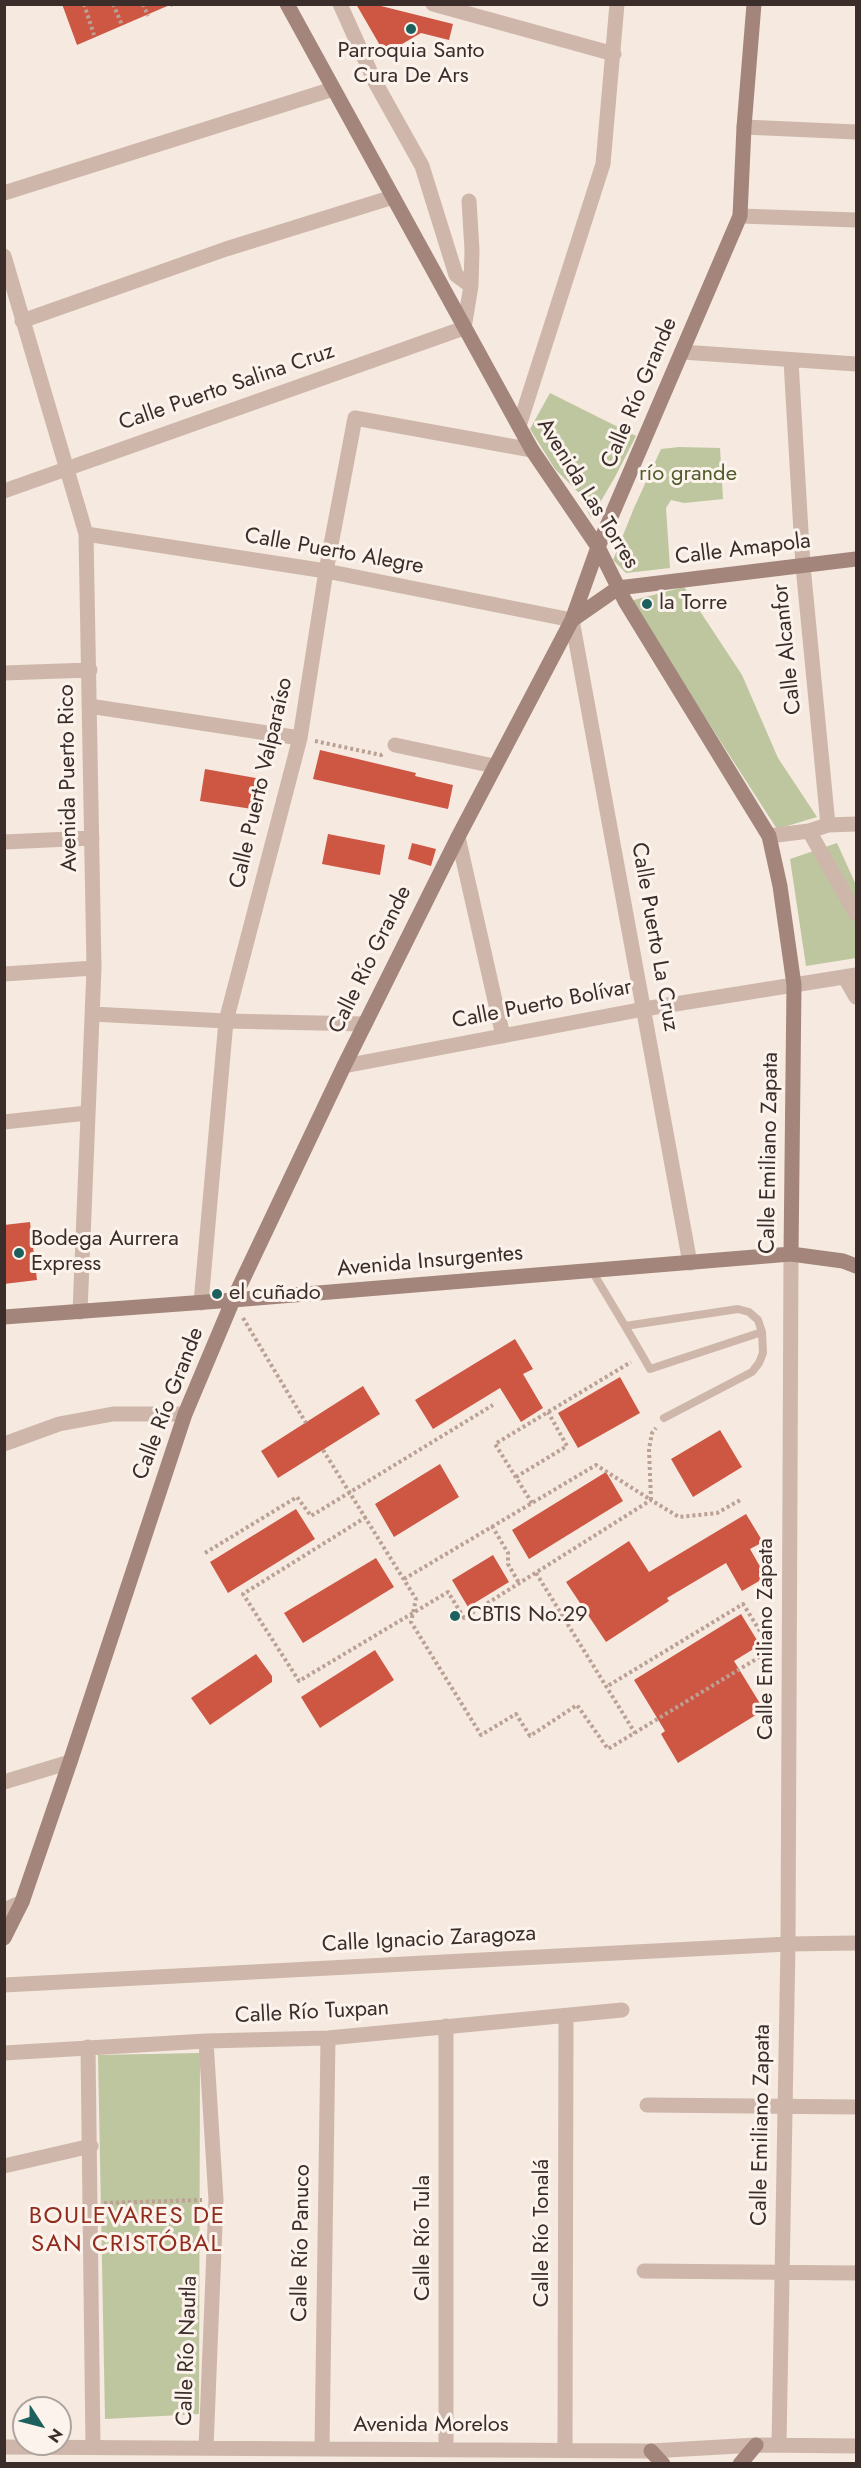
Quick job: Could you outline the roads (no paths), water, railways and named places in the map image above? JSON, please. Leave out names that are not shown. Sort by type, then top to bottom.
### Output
[{"type":"street","name":"Avenida Las Torres","points":[[287,4],[532,450],[598,547],[618,588],[769,836]]},
{"type":"street","points":[[340,4],[375,82],[422,166],[456,275],[471,286]]},
{"type":"street","points":[[433,4],[614,54]]},
{"type":"street","points":[[519,426],[603,164],[617,4]]},
{"type":"street","name":"Calle Río Grande","points":[[4,1938],[22,1902],[185,1414],[233,1300],[344,1066],[458,837],[572,620],[598,547],[740,216],[744,127],[754,4]]},
{"type":"street","points":[[4,193],[333,89]]},
{"type":"street","points":[[744,127],[856,132]]},
{"type":"street","points":[[22,321],[226,249],[393,197]]},
{"type":"street","points":[[464,328],[471,286],[472,250],[469,201]]},
{"type":"street","points":[[740,216],[856,220]]},
{"type":"street","name":"Avenida Puerto Rico","points":[[4,256],[86,534],[94,968],[80,1312]]},
{"type":"street","name":"Calle Puerto Salina Cruz","points":[[4,491],[464,328]]},
{"type":"street","points":[[682,352],[856,364]]},
{"type":"street","name":"Calle Alcanfor","points":[[791,361],[803,566],[828,825]]},
{"type":"street","name":"Calle Puerto Valparaíso","points":[[201,1303],[226,1021],[300,738],[326,571],[355,418],[532,450]]},
{"type":"street","name":"Calle Puerto Alegre","points":[[86,534],[326,571],[572,620]]},
{"type":"street","name":"Calle Amapola","points":[[572,620],[618,588],[856,559]]},
{"type":"street","name":"Calle Puerto La Cruz","points":[[572,620],[690,1263]]},
{"type":"street","points":[[4,673],[90,670]]},
{"type":"street","points":[[89,706],[300,738]]},
{"type":"street","points":[[395,745],[494,766]]},
{"type":"street","points":[[769,836],[809,831],[828,825],[856,824]]},
{"type":"street","points":[[809,831],[856,914]]},
{"type":"street","name":"Calle Emiliano Zapata","points":[[769,836],[780,886],[794,985],[788,1944],[779,2445]]},
{"type":"street","points":[[458,837],[503,1036]]},
{"type":"street","points":[[4,842],[92,838]]},
{"type":"street","points":[[4,974],[94,968]]},
{"type":"street","points":[[851,976],[856,997]]},
{"type":"street","name":"Calle Puerto Bolívar","points":[[344,1066],[644,1008],[851,976]]},
{"type":"street","points":[[92,1014],[226,1021],[365,1024]]},
{"type":"street","points":[[4,1122],[87,1113]]},
{"type":"street","name":"Avenida Insurgentes","points":[[4,1317],[791,1254],[852,1262]]},
{"type":"street","points":[[4,1444],[59,1424],[113,1414],[185,1414]]},
{"type":"street","points":[[4,1782],[70,1762]]},
{"type":"street","points":[[4,1910],[22,1902]]},
{"type":"street","name":"Calle Ignacio Zaragoza","points":[[4,1985],[788,1944],[856,1943]]},
{"type":"street","name":"Calle Río Tuxpan","points":[[4,2053],[206,2041],[328,2038],[622,2010]]},
{"type":"street","name":"Calle Río Tonalá","points":[[565,2450],[566,2016]]},
{"type":"street","name":"Calle Río Tula","points":[[446,2026],[446,2449]]},
{"type":"street","name":"Calle Río Panuco","points":[[322,2448],[328,2038]]},
{"type":"street","name":"Calle Río Nautla","points":[[206,2041],[216,2200],[206,2448]]},
{"type":"street","points":[[88,2047],[92,2203],[93,2447]]},
{"type":"street","points":[[647,2105],[856,2107]]},
{"type":"street","points":[[4,2166],[90,2146]]},
{"type":"street","points":[[644,2271],[856,2273]]},
{"type":"street","points":[[740,2463],[756,2445]]},
{"type":"street","name":"Avenida Morelos","points":[[4,2447],[651,2451],[756,2445],[856,2446]]},
{"type":"street","points":[[651,2451],[663,2463]]},
{"type":"lane","points":[[592,1271],[650,1369],[762,1332]]},
{"type":"lane","points":[[625,1326],[738,1309],[749,1312],[758,1320],[762,1332],[763,1353],[752,1372],[664,1418]]},
{"type":"place","name":"Parroquia Santo Cura De Ars","points":[[411,29]]},
{"type":"place","name":"la Torre","points":[[647,604]]},
{"type":"place","name":"Bodega Aurrera Express","points":[[19,1253]]},
{"type":"place","name":"el cuñado","points":[[217,1294]]},
{"type":"place","name":"CBTIS No.29","points":[[455,1616]]},
{"type":"district","name":"BOULEVARES DE SAN CRISTÓBAL","points":[[127,2231]]},
{"type":"park label","name":"río grande","points":[[688,475]]}]
